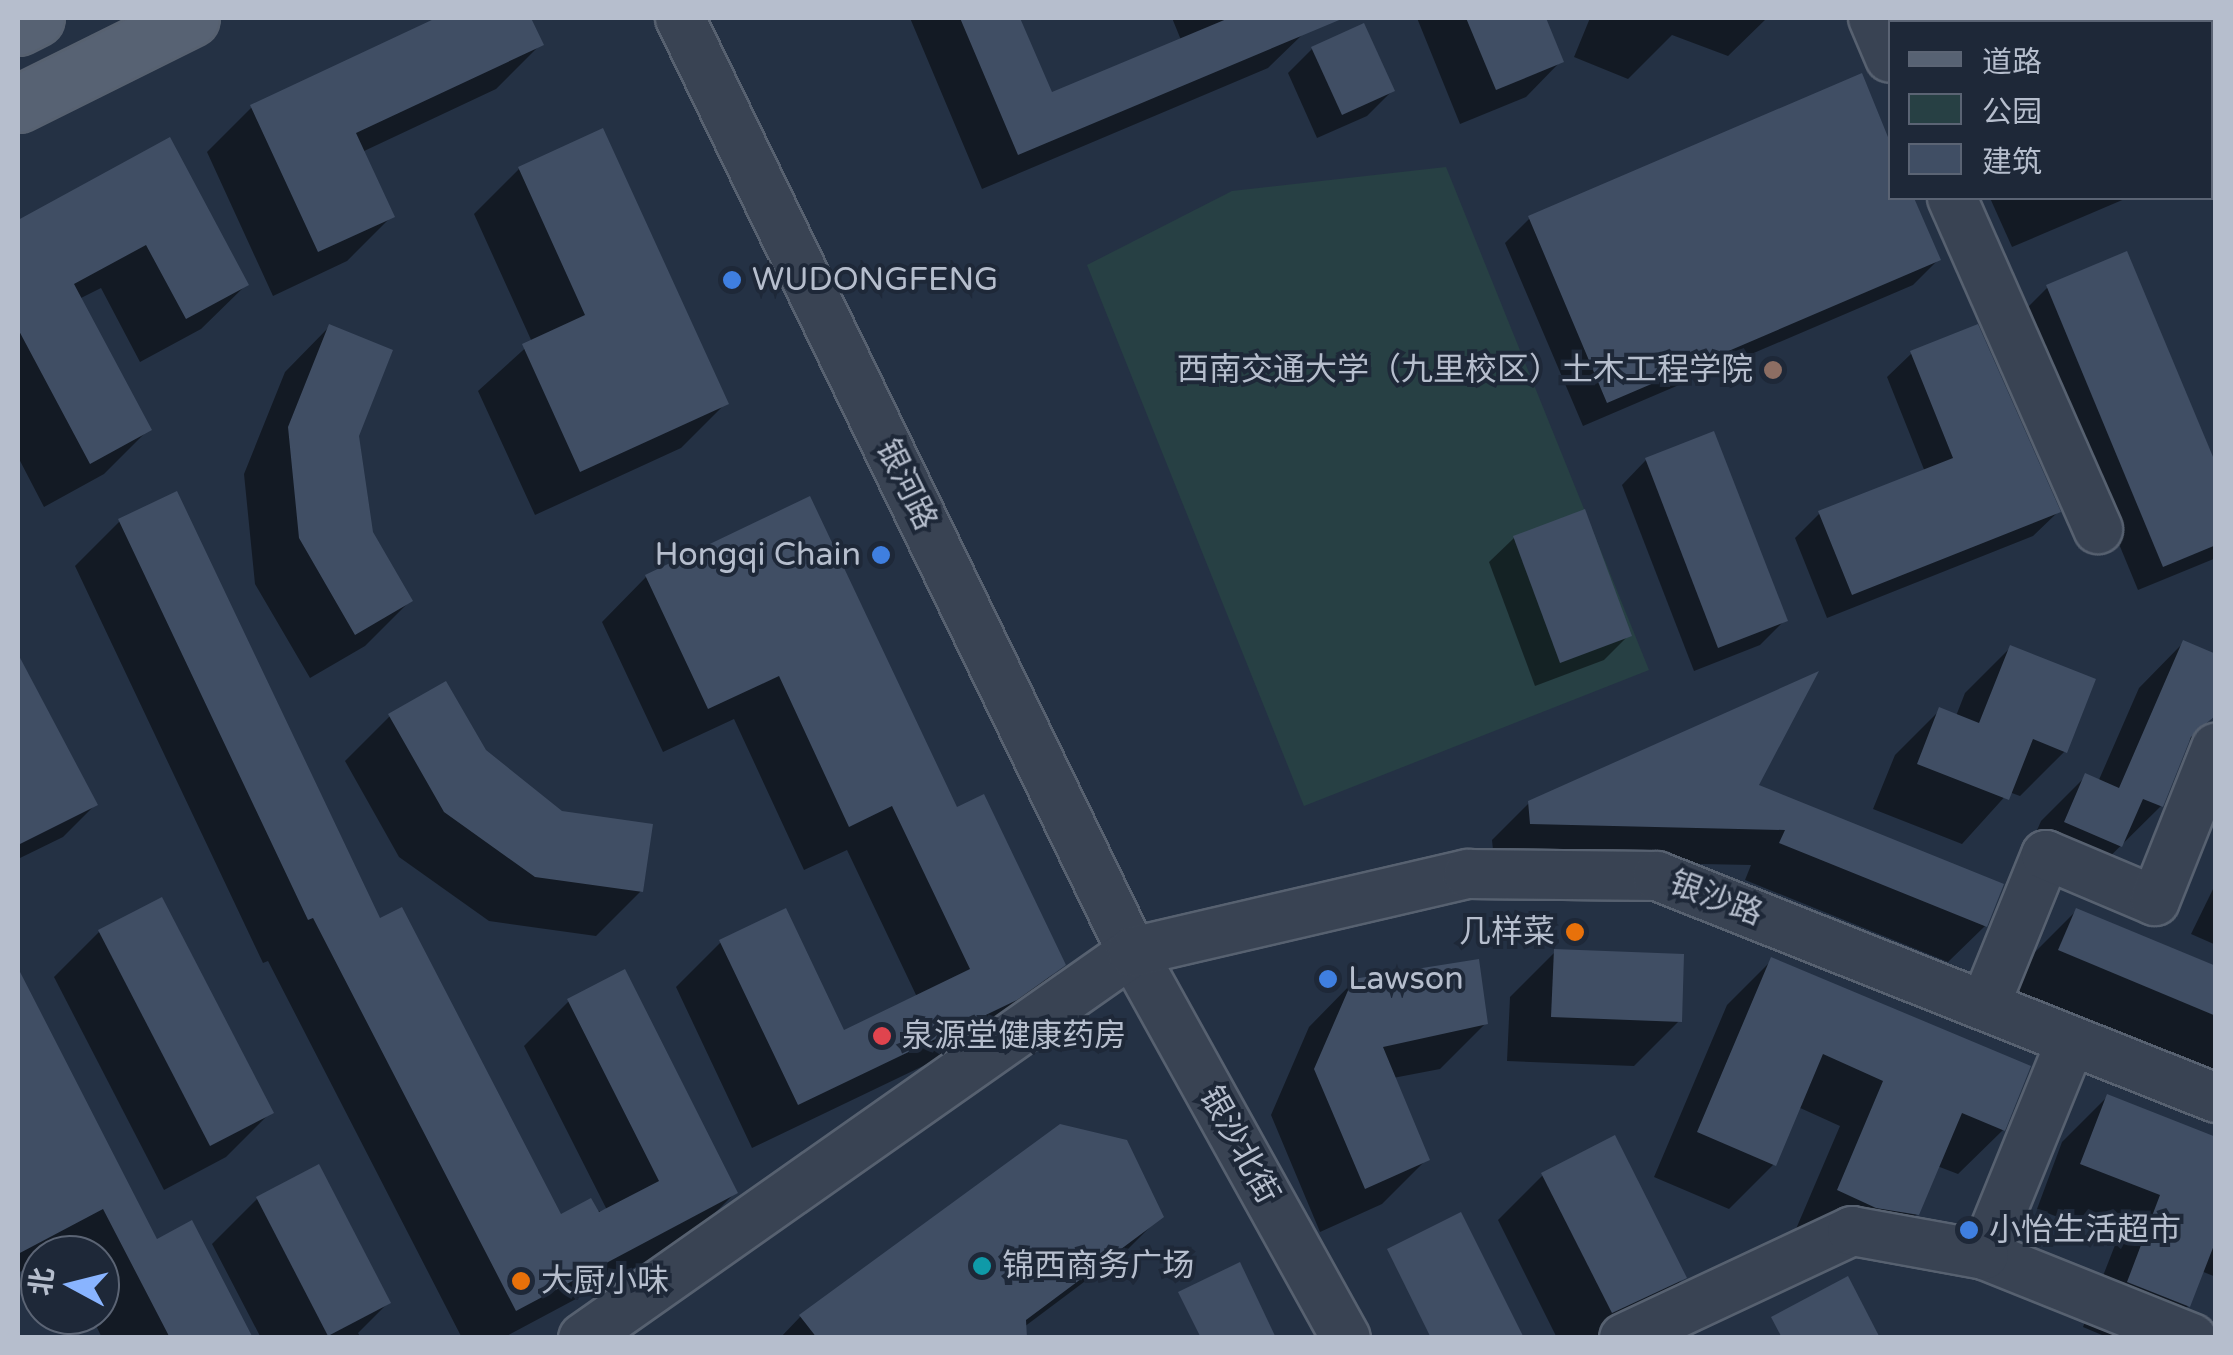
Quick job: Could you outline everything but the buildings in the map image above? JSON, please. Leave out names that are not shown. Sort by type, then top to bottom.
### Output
[{"type":"main road","points":[[18,27],[36,18]]},
{"type":"main road","points":[[18,104],[191,18]]},
{"type":"street","name":"银河路","points":[[680,18],[1132,952]]},
{"type":"street","points":[[1873,18],[1888,53]]},
{"type":"street","points":[[1953,200],[2098,529]]},
{"type":"street","points":[[1985,1005],[2046,855],[2155,901],[2216,748]]},
{"type":"street","name":"银沙路","points":[[1132,952],[1468,874],[1658,876],[2216,1098]]},
{"type":"street","points":[[583,1338],[1132,952]]},
{"type":"street","name":"银沙北街","points":[[1132,952],[1346,1338]]},
{"type":"street","points":[[1984,1255],[2072,1041]]},
{"type":"street","points":[[1624,1338],[1852,1231],[1984,1255],[2192,1338]]},
{"type":"green space","points":[[1446,167],[1649,670],[1304,806],[1087,265],[1232,191]]},
{"type":"place","name":"WUDONGFENG","points":[[732,280]]},
{"type":"place","name":"西南交通大学（九里校区）土木工程学院","points":[[1773,370]]},
{"type":"place","name":"Hongqi Chain","points":[[881,555]]},
{"type":"place","name":"几样菜","points":[[1575,932]]},
{"type":"place","name":"Lawson","points":[[1328,979]]},
{"type":"place","name":"泉源堂健康药房","points":[[882,1036]]},
{"type":"place","name":"小怡生活超市","points":[[1969,1230]]},
{"type":"place","name":"锦西商务广场","points":[[982,1266]]},
{"type":"place","name":"大厨小味","points":[[521,1281]]}]
